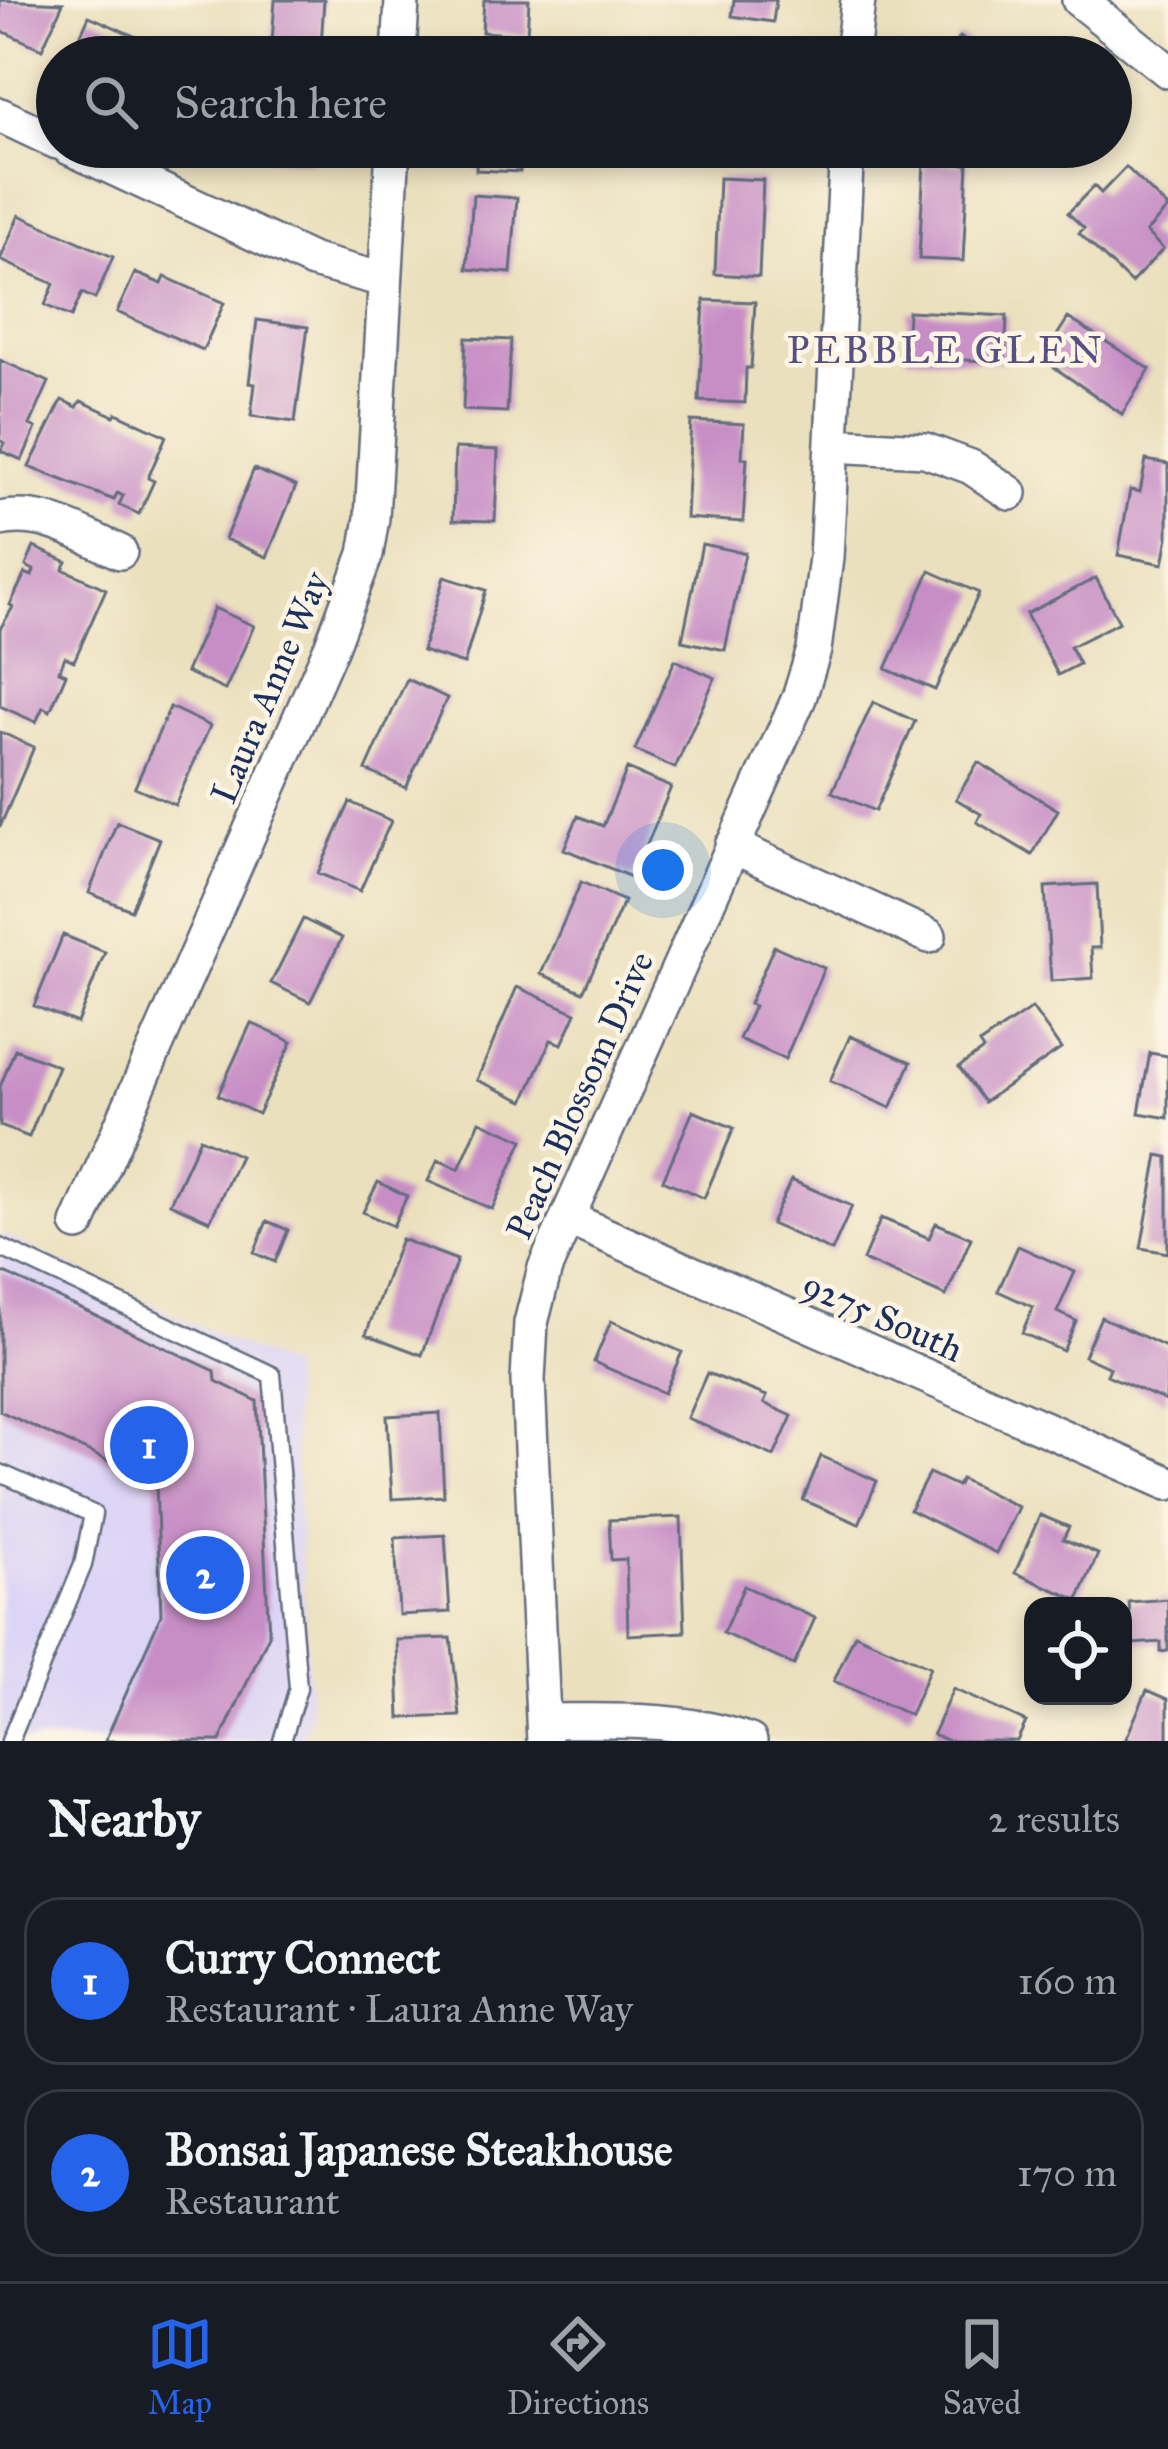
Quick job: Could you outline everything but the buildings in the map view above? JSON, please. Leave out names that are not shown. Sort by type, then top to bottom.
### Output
[{"type":"street","points":[[400,36],[402,0]]},
{"type":"street","points":[[854,36],[858,0]]},
{"type":"street","points":[[1079,0],[1124,36]]},
{"type":"street","points":[[1132,42],[1168,71]]},
{"type":"street","points":[[0,116],[36,132]]},
{"type":"street","points":[[113,168],[313,261],[384,280]]},
{"type":"street","name":"Laura Anne Way","points":[[78,1224],[331,647],[366,554],[392,168]]},
{"type":"street","name":"Peach Blossom Drive","points":[[545,1731],[528,1380],[531,1323],[545,1268],[799,698],[814,650],[826,558],[846,168]]},
{"type":"street","points":[[832,445],[925,451],[970,467],[1010,493]]},
{"type":"street","points":[[0,519],[25,514],[45,518],[120,553]]},
{"type":"street","points":[[732,846],[929,936]]},
{"type":"street","name":"9275 South","points":[[567,1218],[1168,1483]]},
{"type":"street","points":[[545,1731],[656,1721],[721,1730],[750,1741]]},
{"type":"lane","points":[[0,1247],[272,1375],[298,1688],[282,1741]]},
{"type":"lane","points":[[0,1473],[93,1514],[83,1565],[10,1741]]},
{"type":"shaded area","points":[[0,1234],[290,1368],[311,1716],[302,1741],[0,1741]]},
{"type":"place","name":"Curry Connect","points":[[149,1445]]},
{"type":"place","name":"Bonsai Japanese Steakhouse","points":[[205,1575]]},
{"type":"district","name":"PEBBLE GLEN","points":[[946,349]]}]
